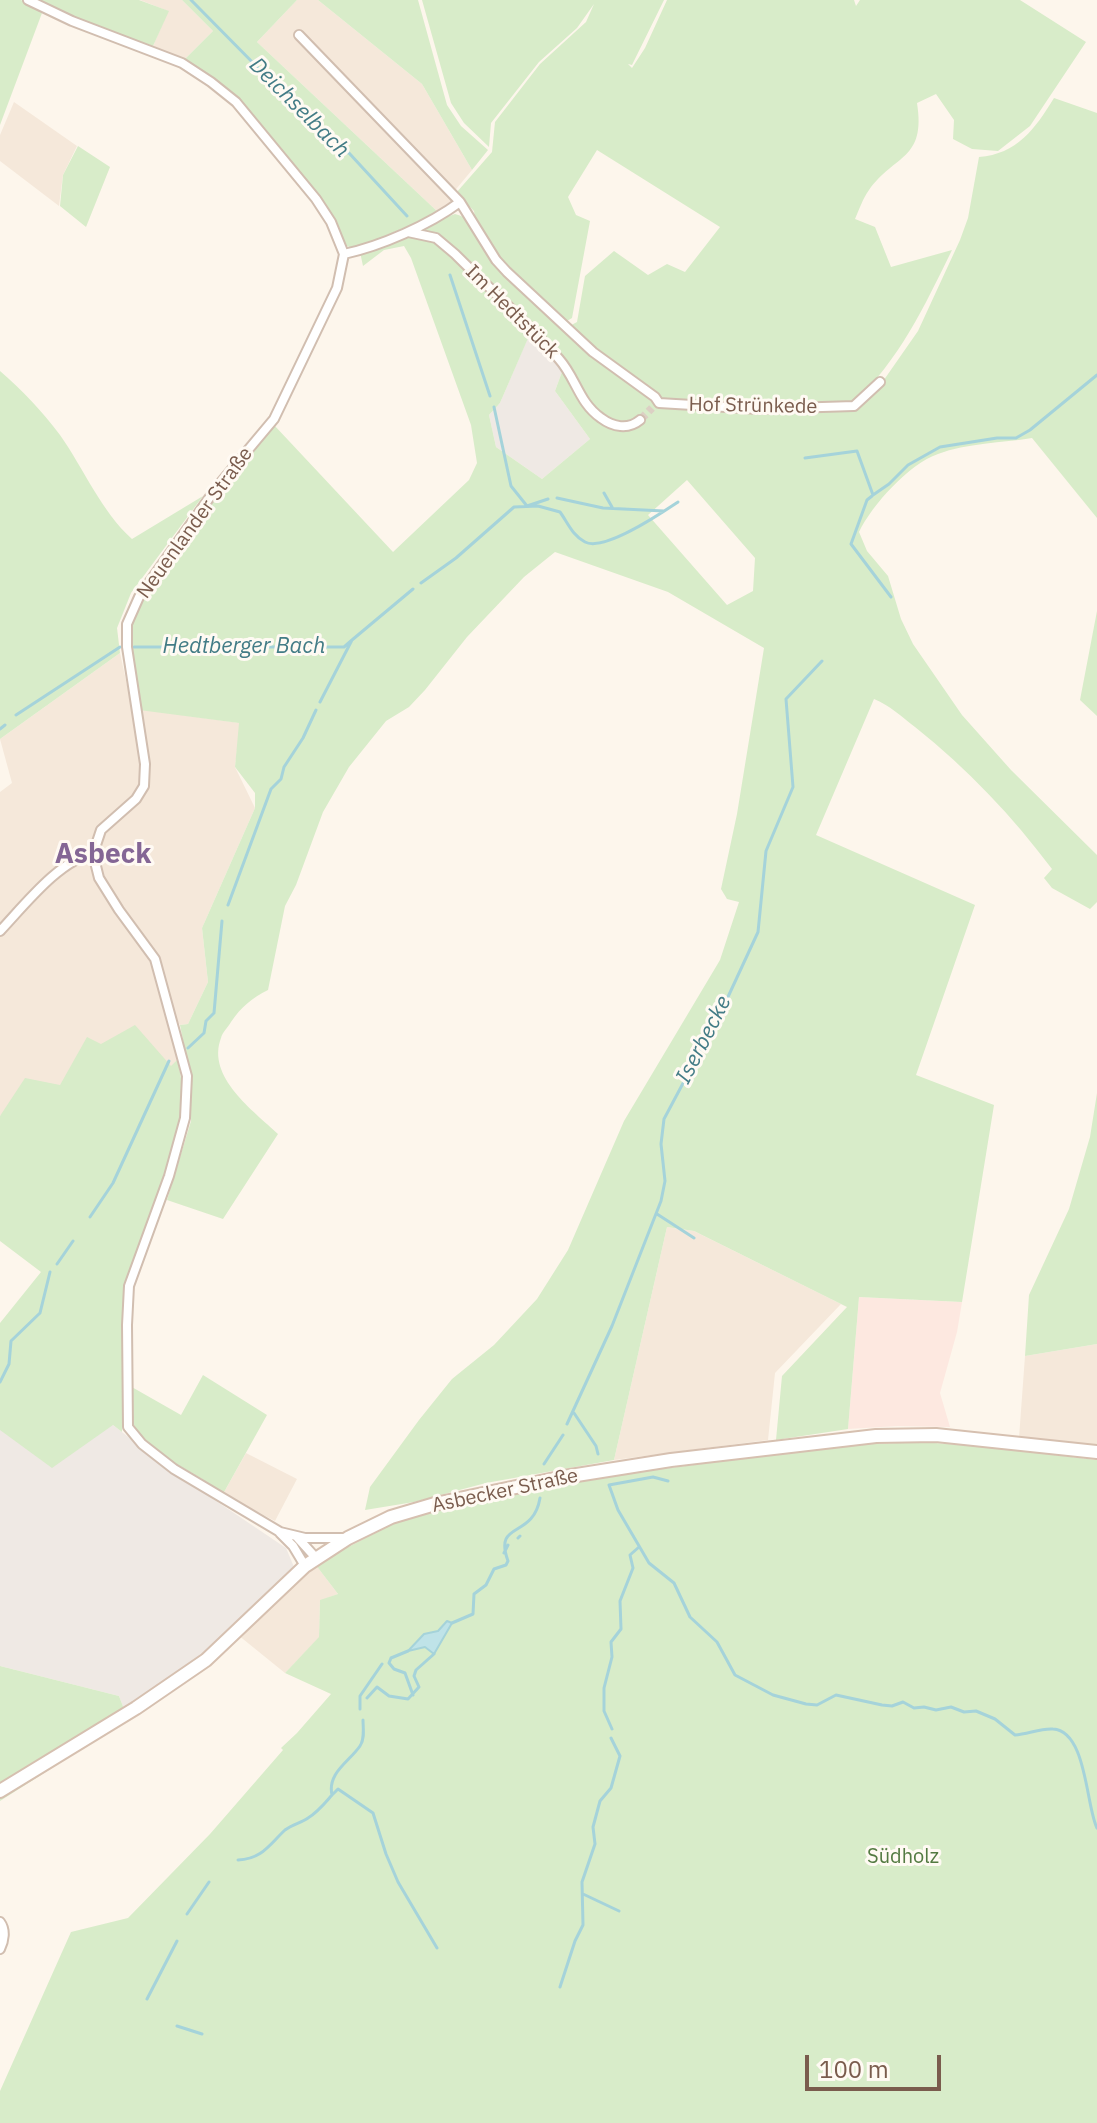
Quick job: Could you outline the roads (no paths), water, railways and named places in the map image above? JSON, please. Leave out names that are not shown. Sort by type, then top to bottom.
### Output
[{"type":"main road","name":"Asbecker Straße","points":[[0,1791],[136,1708],[206,1660],[310,1562],[348,1538],[391,1517],[435,1504],[564,1477],[677,1459],[876,1436],[936,1435],[1097,1452]]},
{"type":"street","points":[[28,0],[72,21],[182,63],[236,102],[316,199],[331,222],[344,254],[408,232],[460,202]]},
{"type":"street","name":"Im Hedtstück","points":[[299,35],[460,202],[496,260],[507,272],[552,316],[626,378]]},
{"type":"street","name":"Im Hedtstück","points":[[408,232],[436,238],[455,254],[560,360],[593,413],[614,425],[627,427],[640,420]]},
{"type":"street","name":"Neuenlander Straße","points":[[93,854],[101,830],[136,799],[144,786],[145,764],[127,647],[127,624],[131,614],[139,597],[217,487],[274,419],[337,288],[344,254]]},
{"type":"street","name":"Hof Strünkede","points":[[626,378],[655,397],[655,406],[759,409],[854,406],[880,382]]},
{"type":"street","points":[[0,931],[27,899],[83,855],[93,854],[99,878],[155,959],[187,1076],[185,1118],[169,1176],[129,1286],[128,1427],[142,1444],[174,1469],[280,1532],[310,1562]]},
{"type":"street","points":[[280,1532],[296,1536],[348,1538]]},
{"type":"street","points":[[296,1536],[310,1562]]},
{"type":"street","points":[[0,1922],[4,1942],[0,1949]]},
{"type":"water","points":[[447,1621],[452,1623],[434,1654],[425,1647],[408,1651],[424,1634],[438,1631]]},
{"type":"waterway","name":"Deichselbach","points":[[191,0],[340,151],[349,153],[407,216]]},
{"type":"waterway","name":"Deichselbach","points":[[450,275],[490,396]]},
{"type":"waterway","points":[[805,458],[857,451],[873,495],[908,465],[940,447],[1016,438],[1097,375]]},
{"type":"waterway","name":"Deichselbach","points":[[494,407],[511,486],[527,506],[548,499]]},
{"type":"waterway","points":[[604,493],[612,507]]},
{"type":"waterway","name":"Iserbecke","points":[[872,496],[867,500],[851,544],[891,597]]},
{"type":"waterway","points":[[557,498],[603,508],[664,511]]},
{"type":"waterway","points":[[421,583],[456,558],[514,507],[538,506],[560,512],[577,536],[594,544],[618,537],[678,502]]},
{"type":"waterway","points":[[320,702],[352,640],[413,589]]},
{"type":"waterway","name":"Hedtberger Bach","points":[[134,647],[344,647],[352,640]]},
{"type":"waterway","name":"Hedtberger Bach","points":[[16,715],[120,647]]},
{"type":"waterway","name":"Iserbecke","points":[[567,1424],[612,1326],[661,1201],[665,1181],[661,1144],[664,1119],[721,1012],[758,932],[766,851],[793,787],[786,699],[822,661]]},
{"type":"waterway","points":[[228,905],[271,789],[281,779],[284,767],[316,710]]},
{"type":"waterway","name":"Hedtberger Bach","points":[[0,729],[5,725]]},
{"type":"waterway","points":[[188,1048],[204,1033],[206,1021],[214,1013],[222,921]]},
{"type":"waterway","points":[[90,1217],[113,1183],[169,1061]]},
{"type":"waterway","points":[[657,1214],[694,1238]]},
{"type":"waterway","points":[[57,1264],[73,1241]]},
{"type":"waterway","points":[[0,1382],[9,1364],[11,1341],[40,1313],[50,1272]]},
{"type":"waterway","points":[[574,1413],[598,1454]]},
{"type":"waterway","name":"Iserbecke","points":[[544,1464],[563,1435]]},
{"type":"waterway","points":[[668,1481],[653,1477],[609,1485],[618,1510],[649,1563],[674,1583],[690,1617],[717,1642],[735,1675],[773,1695],[806,1704],[817,1705],[836,1695],[882,1705],[892,1706],[903,1702],[914,1708],[936,1710],[951,1707],[964,1712],[976,1711],[995,1719],[1015,1735],[1048,1729],[1064,1733],[1073,1742],[1079,1756],[1097,1828]]},
{"type":"waterway","name":"Iserbecke","points":[[452,1623],[473,1614],[474,1594],[486,1585],[494,1569],[506,1565],[506,1540],[530,1520],[540,1498]]},
{"type":"waterway","name":"Iserbecke","points":[[504,1553],[508,1545]]},
{"type":"waterway","points":[[612,1729],[604,1711],[604,1688],[612,1657],[611,1642],[621,1629],[620,1601],[633,1568],[630,1555],[639,1547]]},
{"type":"waterway","points":[[408,1651],[391,1658],[389,1663],[394,1669],[405,1673],[413,1695]]},
{"type":"waterway","points":[[367,1698],[377,1687],[389,1696],[408,1699],[419,1687],[414,1676],[416,1670],[434,1654]]},
{"type":"waterway","name":"Iserbecke","points":[[360,1709],[360,1696],[382,1664]]},
{"type":"waterway","name":"Iserbecke","points":[[238,1860],[259,1854],[285,1830],[312,1816],[324,1804],[332,1795],[331,1787],[336,1774],[362,1743],[363,1720]]},
{"type":"waterway","points":[[560,1987],[583,1925],[582,1882],[595,1844],[593,1827],[600,1801],[611,1788],[620,1756],[611,1738]]},
{"type":"waterway","points":[[333,1794],[338,1789],[373,1813],[398,1882],[437,1948]]},
{"type":"waterway","name":"Iserbecke","points":[[187,1914],[209,1882]]},
{"type":"waterway","points":[[583,1894],[619,1911]]},
{"type":"waterway","name":"Iserbecke","points":[[147,1999],[177,1941]]},
{"type":"waterway","points":[[177,2026],[202,2034]]},
{"type":"tunnel","points":[[640,420],[652,408]]},
{"type":"district","name":"Asbeck","points":[[103,855]]},
{"type":"park label","name":"Südholz","points":[[903,1857]]}]
